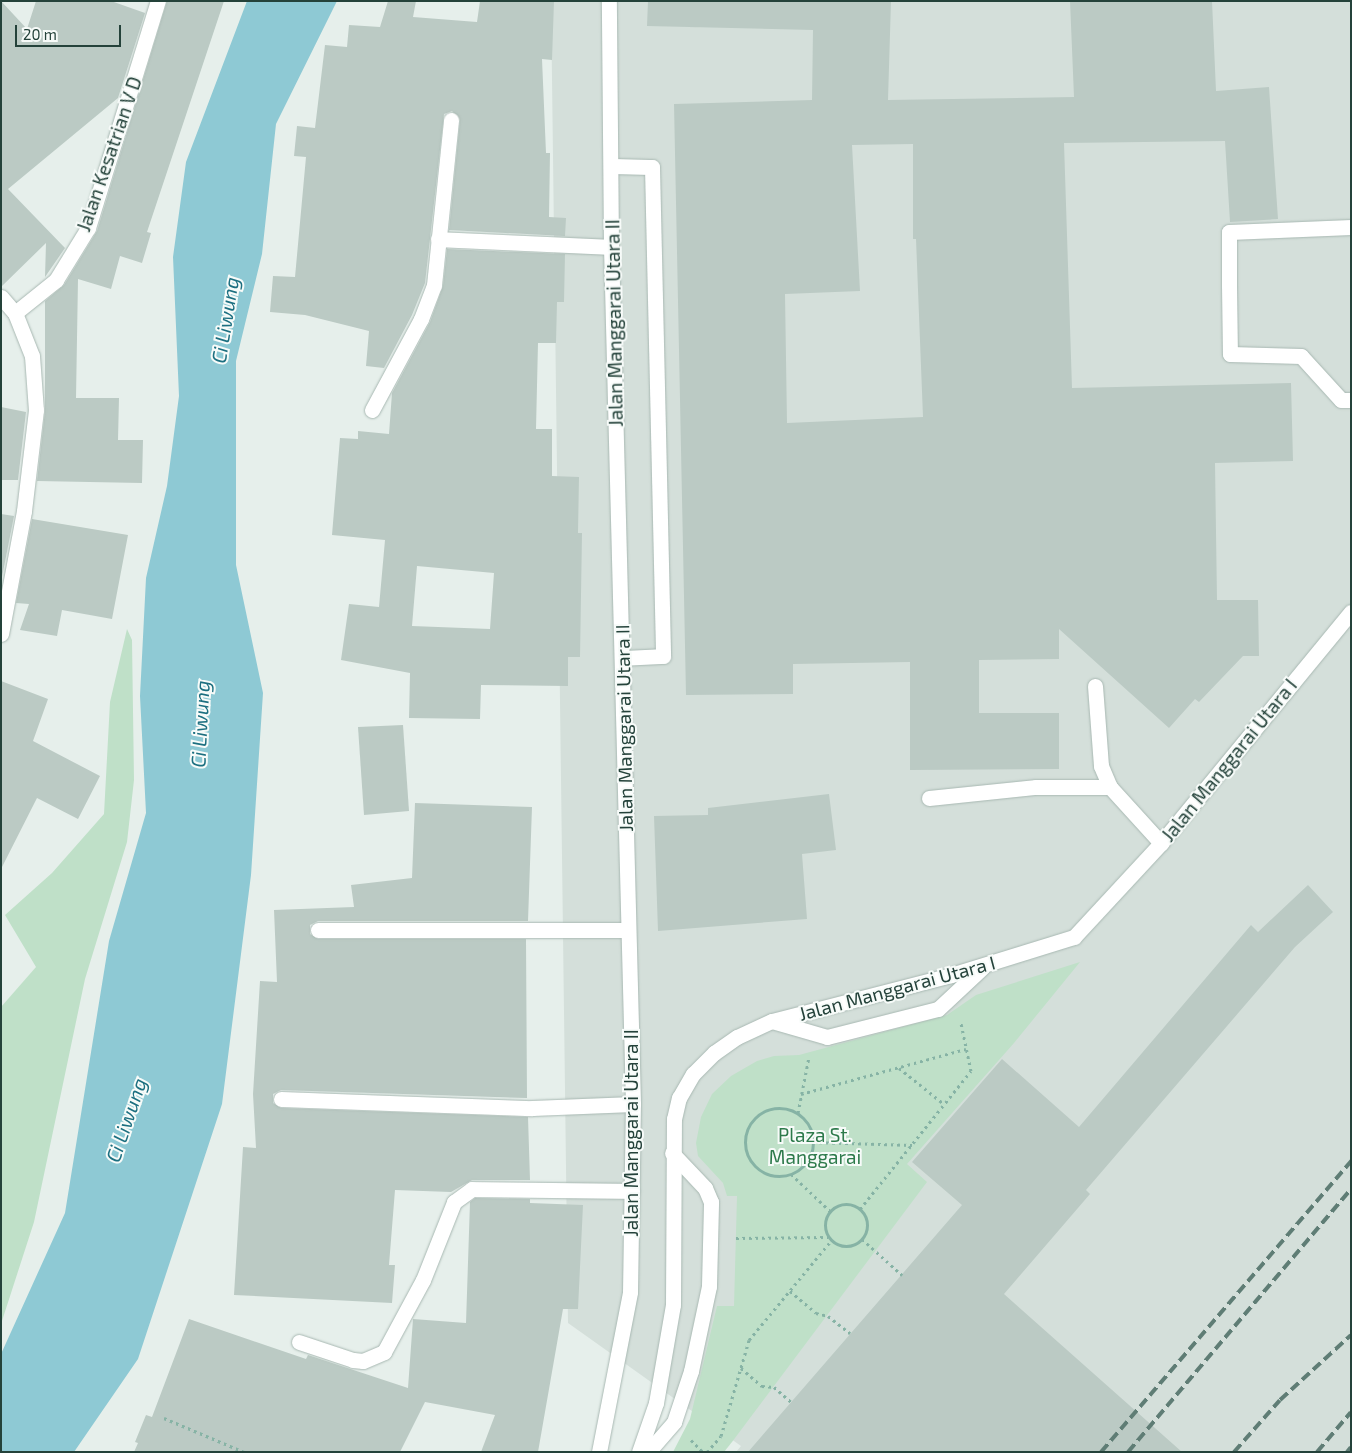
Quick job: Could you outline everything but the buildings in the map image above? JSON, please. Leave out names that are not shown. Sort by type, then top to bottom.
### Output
[{"type":"street","name":"Jalan Kesatrian V D","points":[[15,312],[56,280],[88,228],[158,1]]},
{"type":"street","name":"Jalan Manggarai Utara II","points":[[599,1452],[630,1292],[632,1191],[632,1104],[611,248],[609,1]]},
{"type":"street","points":[[372,410],[426,306],[437,265],[438,239],[451,120]]},
{"type":"street","points":[[611,166],[652,167],[663,636],[663,656],[622,658]]},
{"type":"street","points":[[1351,227],[1230,232],[1229,258],[1230,354],[1301,356],[1341,400],[1351,400]]},
{"type":"street","points":[[438,239],[611,248]]},
{"type":"street","points":[[1,297],[15,312],[32,356],[36,410],[24,511],[1,634]]},
{"type":"street","name":"Jalan Manggarai Utara I","points":[[639,1452],[656,1403],[673,1305],[676,1240],[672,1153],[679,1098],[693,1074],[714,1053],[737,1037],[772,1022],[985,965],[1074,937],[1161,843],[1351,612]]},
{"type":"street","points":[[1095,686],[1101,766],[1110,787],[1161,843]]},
{"type":"street","points":[[929,798],[1036,787],[1110,787]]},
{"type":"street","points":[[318,930],[628,930]]},
{"type":"street","points":[[772,1022],[827,1037],[938,1009],[985,965]]},
{"type":"street","points":[[281,1099],[532,1108],[632,1104]]},
{"type":"street","points":[[648,1452],[674,1422],[691,1371],[709,1286],[711,1202],[705,1188],[672,1153]]},
{"type":"street","points":[[299,1342],[352,1360],[364,1361],[384,1352],[423,1280],[454,1202],[472,1189],[632,1191]]},
{"type":"path","points":[[860,1209],[971,1071],[955,993]]},
{"type":"path","points":[[798,1113],[814,1034]]},
{"type":"path","points":[[801,1094],[966,1049]]},
{"type":"path","points":[[899,1068],[944,1104]]},
{"type":"path","points":[[783,1107],[798,1113],[809,1125],[813,1142],[804,1165],[791,1174],[774,1176],[759,1170],[745,1150],[745,1133],[753,1119],[766,1109],[783,1107]]},
{"type":"path","points":[[813,1142],[912,1145]]},
{"type":"path","points":[[791,1174],[830,1211]]},
{"type":"path","points":[[844,1204],[860,1209],[867,1224],[862,1239],[847,1247],[831,1241],[824,1226],[830,1211],[844,1204]]},
{"type":"path","points":[[710,1239],[828,1237]]},
{"type":"path","points":[[862,1239],[902,1275]]},
{"type":"path","points":[[707,1452],[722,1436],[749,1340],[831,1241]]},
{"type":"path","points":[[790,1290],[816,1313],[828,1316],[850,1333]]},
{"type":"path","points":[[741,1368],[762,1386],[774,1387],[791,1402]]},
{"type":"path","points":[[164,1418],[244,1452]]},
{"type":"shaded area","points":[[551,1],[1351,1],[1351,1452],[736,1452],[741,1446],[568,1323]]},
{"type":"green space","points":[[127,629],[132,640],[134,780],[127,842],[85,979],[34,1222],[1,1324],[1,1007],[36,967],[5,915],[52,873],[104,814],[110,702]]},
{"type":"green space","name":"Plaza St. Manggarai","points":[[1080,962],[1014,1043],[907,1164],[927,1182],[724,1452],[673,1452],[690,1419],[717,1306],[734,1306],[737,1196],[727,1196],[723,1183],[698,1156],[696,1143],[701,1117],[712,1094],[731,1076],[757,1061],[774,1056],[799,1055],[947,1015],[976,995]]},
{"type":"water","name":"Ci Liwung","points":[[247,1],[337,1],[276,124],[262,254],[236,361],[236,565],[263,693],[251,875],[222,1104],[138,1359],[74,1452],[1,1452],[1,1354],[65,1213],[109,941],[146,813],[140,696],[146,578],[167,486],[179,396],[173,257],[186,162]]},
{"type":"railway","points":[[1101,1452],[1351,1161]]},
{"type":"railway","points":[[1128,1452],[1351,1189]]},
{"type":"railway","points":[[1234,1452],[1280,1400],[1351,1335]]},
{"type":"railway","points":[[1317,1452],[1351,1412]]},
{"type":"railway","points":[[1347,1452],[1351,1447]]}]
